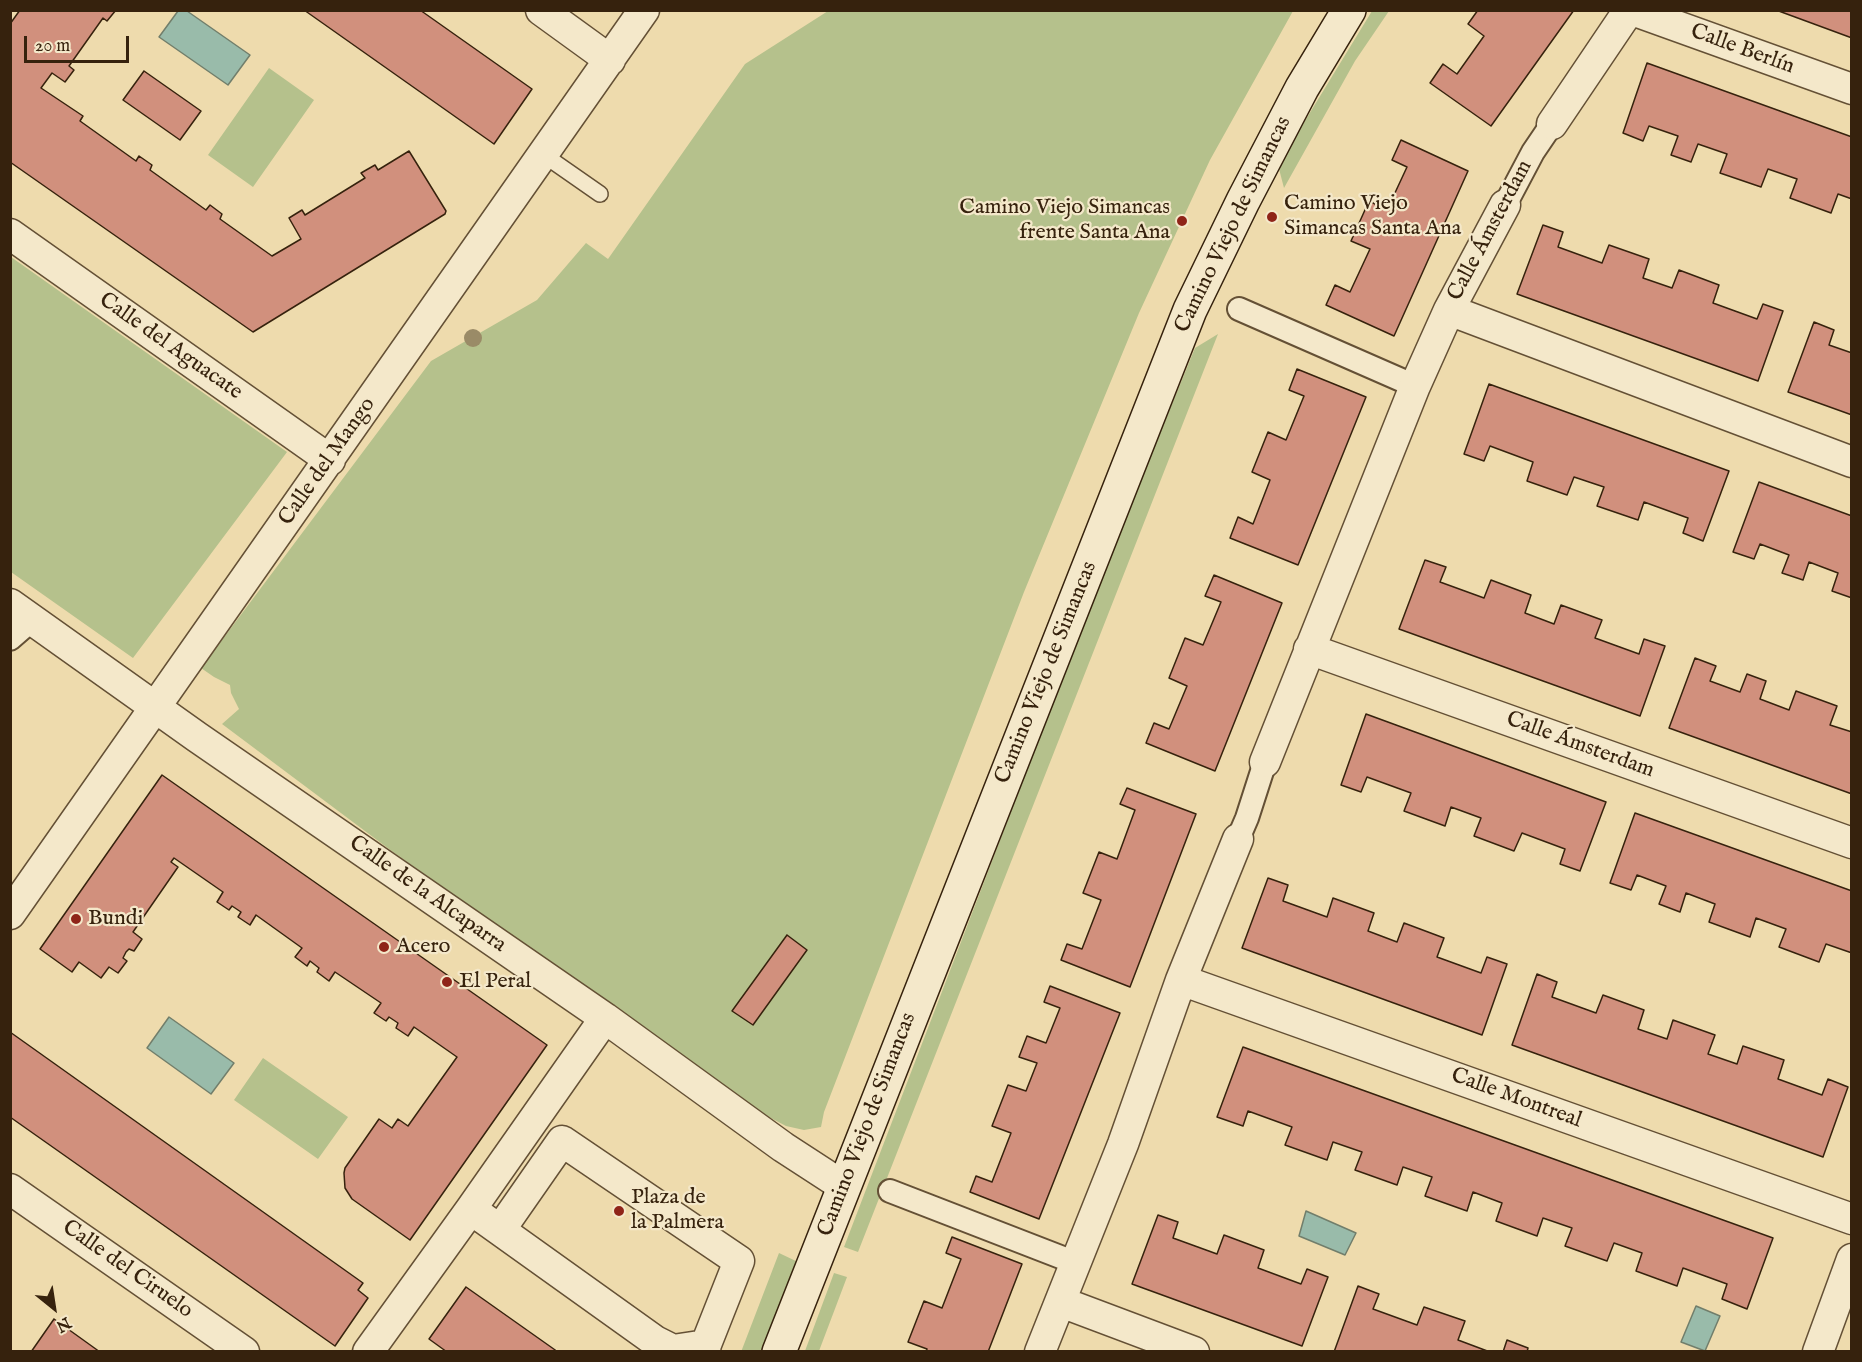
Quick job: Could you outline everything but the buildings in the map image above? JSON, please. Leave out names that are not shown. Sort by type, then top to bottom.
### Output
[{"type":"main road","name":"Camino Viejo de Simancas","points":[[779,1352],[1190,310],[1302,88],[1349,10]]},
{"type":"street","points":[[541,10],[610,60]]},
{"type":"street","name":"Calle del Mango","points":[[10,914],[645,10]]},
{"type":"street","name":"Calle Berlín","points":[[1533,152],[1630,10],[1851,89]]},
{"type":"street","name":"Calle Ámsterdam","points":[[1242,828],[1309,649],[1415,386],[1449,310],[1533,152]]},
{"type":"street","name":"Calle del Aguacate","points":[[10,234],[330,460]]},
{"type":"street","points":[[1239,309],[1415,386]]},
{"type":"street","name":"Calle Ámsterdam","points":[[1449,310],[1851,462]]},
{"type":"street","points":[[10,639],[22,611]]},
{"type":"street","name":"Calle de la Alcaparra","points":[[22,611],[155,707],[605,1018],[783,1147],[843,1186]]},
{"type":"street","name":"Calle Ámsterdam","points":[[1309,649],[1851,843]]},
{"type":"street","points":[[1040,1352],[1123,1144],[1181,980],[1242,828]]},
{"type":"street","name":"Calle Montreal","points":[[1181,980],[1851,1219]]},
{"type":"street","points":[[368,1352],[605,1018]]},
{"type":"street","points":[[471,1209],[500,1230],[655,1341],[673,1350],[704,1348],[739,1261],[562,1141],[500,1230]]},
{"type":"street","name":"Calle del Ciruelo","points":[[10,1189],[244,1352]]},
{"type":"street","points":[[890,1191],[1076,1263]]},
{"type":"street","points":[[1818,1352],[1851,1259]]},
{"type":"street","points":[[1060,1302],[1194,1352]]},
{"type":"lane","points":[[543,155],[600,194]]},
{"type":"green space","points":[[828,11],[1293,11],[1210,160],[1139,313],[1024,592],[824,1112],[821,1127],[804,1130],[786,1126],[767,1116],[393,852],[222,724],[239,709],[231,693],[230,685],[201,668],[431,361],[537,300],[586,243],[608,259],[745,64]]},
{"type":"green space","points":[[1372,11],[1389,11],[1355,61],[1284,188],[1278,165]]},
{"type":"green space","points":[[269,68],[314,100],[253,187],[208,155]]},
{"type":"green space","points":[[11,257],[287,452],[133,658],[11,572]]},
{"type":"green space","points":[[1218,334],[858,1252],[844,1247],[1101,577],[1195,348]]},
{"type":"green space","points":[[263,1058],[348,1117],[318,1159],[234,1100]]},
{"type":"green space","points":[[779,1253],[798,1262],[763,1351],[741,1352]]},
{"type":"green space","points":[[834,1273],[847,1277],[819,1351],[805,1351]]},
{"type":"shaded area","points":[[178,11],[187,11],[250,55],[228,85],[159,37]]},
{"type":"shaded area","points":[[169,1017],[234,1063],[211,1094],[147,1048]]},
{"type":"shaded area","points":[[1306,1211],[1356,1233],[1345,1255],[1299,1236]]},
{"type":"shaded area","points":[[1696,1306],[1720,1316],[1705,1351],[1681,1342]]},
{"type":"place","name":"Camino Viejo Simancas Santa Ana","points":[[1272,217]]},
{"type":"place","name":"Camino Viejo Simancas frente Santa Ana","points":[[1182,221]]},
{"type":"place","name":"Bundi","points":[[76,919]]},
{"type":"place","name":"Acero","points":[[384,947]]},
{"type":"place","name":"El Peral","points":[[447,982]]},
{"type":"place","name":"Plaza de la Palmera","points":[[619,1211]]}]
